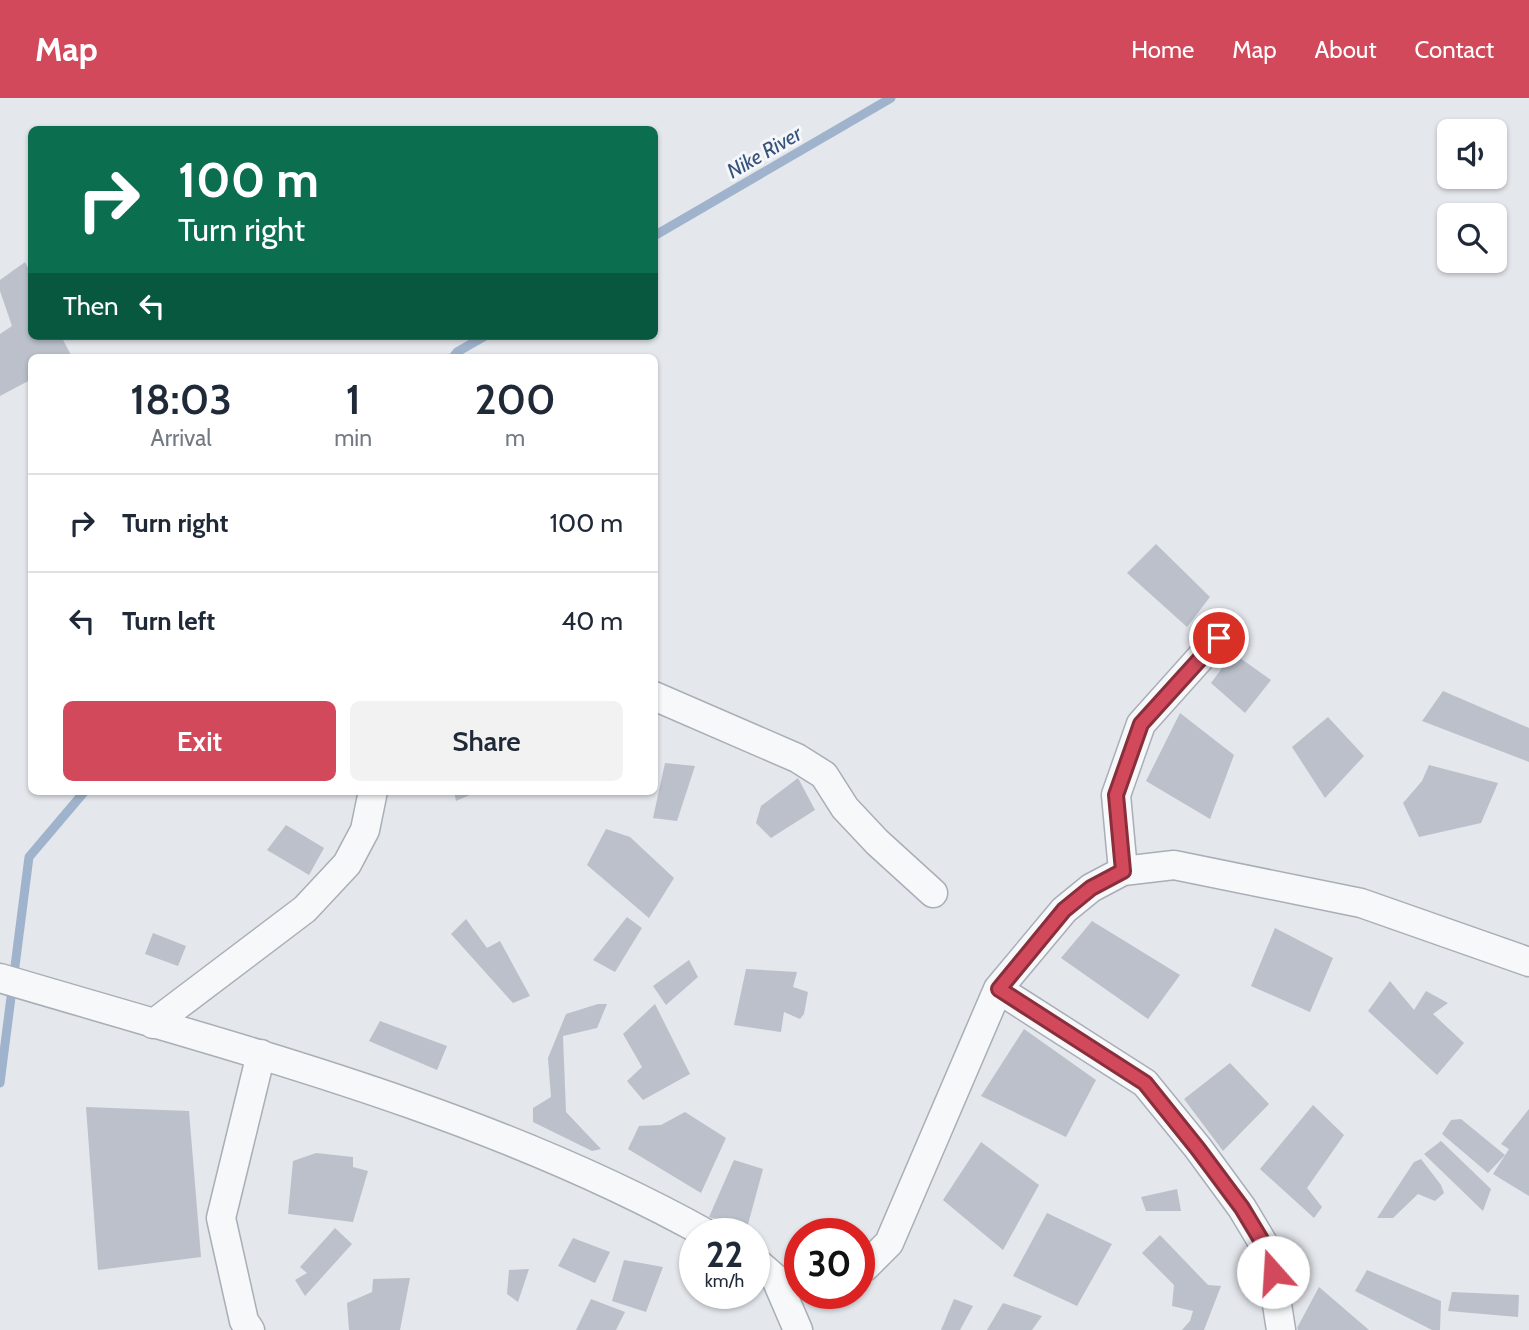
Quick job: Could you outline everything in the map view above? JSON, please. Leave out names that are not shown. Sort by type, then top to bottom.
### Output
[{"type":"street","points":[[1123,871],[1116,795],[1141,724],[1219,638]]},
{"type":"street","points":[[658,698],[797,758],[824,775],[845,808],[933,893]]},
{"type":"street","points":[[153,1024],[305,909],[346,864],[365,830],[372,795]]},
{"type":"street","points":[[875,1257],[889,1243],[999,989],[1064,910],[1091,888],[1123,871],[1174,865],[1361,903],[1529,962]]},
{"type":"street","points":[[0,978],[261,1054],[542,1153],[679,1220]]},
{"type":"street","points":[[999,989],[1145,1083],[1153,1092],[1235,1198],[1269,1253],[1281,1330]]},
{"type":"street","points":[[250,1330],[244,1321],[221,1218],[261,1054]]},
{"type":"street","points":[[770,1274],[784,1287]]},
{"type":"street","points":[[795,1309],[798,1330]]},
{"type":"building","points":[[25,262],[28,268],[28,340],[63,340],[70,354],[28,354],[28,381],[0,396],[0,334],[12,326],[0,291],[0,280]]},
{"type":"building","points":[[1156,544],[1210,597],[1187,627],[1127,573]]},
{"type":"building","points":[[1233,653],[1271,680],[1245,713],[1211,683]]},
{"type":"building","points":[[1443,691],[1529,728],[1529,762],[1422,721]]},
{"type":"building","points":[[1180,713],[1234,755],[1210,819],[1146,781]]},
{"type":"building","points":[[1328,717],[1364,756],[1325,798],[1292,747]]},
{"type":"building","points":[[665,763],[695,766],[677,821],[653,818]]},
{"type":"building","points":[[1429,765],[1498,783],[1481,823],[1419,837],[1403,803],[1422,781]]},
{"type":"building","points":[[798,778],[815,810],[771,838],[756,823],[761,806]]},
{"type":"building","points":[[455,795],[470,795],[456,801]]},
{"type":"building","points":[[286,825],[324,848],[309,875],[267,850]]},
{"type":"building","points":[[606,829],[630,837],[674,878],[649,918],[587,865]]},
{"type":"building","points":[[627,917],[642,928],[615,972],[593,960]]},
{"type":"building","points":[[466,919],[487,948],[500,941],[530,996],[513,1003],[451,934]]},
{"type":"building","points":[[1092,921],[1180,975],[1148,1019],[1061,958]]},
{"type":"building","points":[[1275,928],[1333,958],[1310,1012],[1251,986]]},
{"type":"building","points":[[153,933],[186,946],[178,966],[145,954]]},
{"type":"building","points":[[689,960],[698,977],[666,1005],[653,986]]},
{"type":"building","points":[[746,969],[797,972],[793,987],[808,992],[804,1014],[800,1019],[784,1012],[781,1032],[734,1025]]},
{"type":"building","points":[[1390,981],[1414,1010],[1426,991],[1448,1003],[1433,1014],[1464,1043],[1437,1075],[1368,1011]]},
{"type":"building","points":[[598,1004],[607,1004],[597,1028],[563,1036],[566,1112],[601,1149],[592,1151],[533,1122],[533,1108],[551,1097],[548,1058],[566,1014]]},
{"type":"building","points":[[655,1004],[690,1074],[643,1100],[627,1081],[642,1067],[623,1034]]},
{"type":"building","points":[[380,1021],[447,1046],[437,1070],[369,1041]]},
{"type":"building","points":[[1024,1029],[1096,1080],[1066,1137],[981,1096]]},
{"type":"building","points":[[1230,1063],[1269,1104],[1223,1151],[1184,1099]]},
{"type":"building","points":[[1313,1105],[1344,1135],[1307,1188],[1322,1207],[1314,1218],[1260,1169]]},
{"type":"building","points":[[86,1107],[189,1111],[201,1257],[98,1270]]},
{"type":"building","points":[[1529,1109],[1529,1196],[1493,1174],[1509,1149],[1501,1144]]},
{"type":"building","points":[[685,1112],[726,1138],[701,1193],[628,1149],[639,1126],[661,1125]]},
{"type":"building","points":[[1461,1119],[1505,1155],[1488,1173],[1442,1134],[1451,1120]]},
{"type":"building","points":[[1441,1141],[1491,1189],[1483,1211],[1424,1154]]},
{"type":"building","points":[[981,1142],[1039,1185],[1003,1250],[943,1200]]},
{"type":"building","points":[[316,1153],[353,1157],[353,1167],[368,1171],[353,1222],[288,1214],[293,1161]]},
{"type":"building","points":[[1421,1159],[1444,1193],[1435,1201],[1418,1194],[1393,1218],[1377,1218],[1414,1162]]},
{"type":"building","points":[[734,1160],[763,1169],[750,1218],[709,1217]]},
{"type":"building","points":[[1177,1189],[1181,1211],[1146,1211],[1141,1197]]},
{"type":"building","points":[[1047,1213],[1112,1244],[1077,1306],[1013,1276]]},
{"type":"building","points":[[335,1228],[352,1244],[305,1296],[295,1280],[307,1273],[300,1267]]},
{"type":"building","points":[[1160,1235],[1208,1285],[1221,1286],[1204,1330],[1182,1330],[1190,1321],[1193,1311],[1172,1306],[1174,1285],[1142,1253]]},
{"type":"building","points":[[573,1238],[610,1252],[595,1283],[558,1266]]},
{"type":"building","points":[[624,1260],[663,1267],[646,1312],[612,1301]]},
{"type":"building","points":[[529,1269],[518,1302],[507,1294],[509,1270]]},
{"type":"building","points":[[1367,1270],[1441,1301],[1440,1330],[1432,1330],[1355,1291]]},
{"type":"building","points":[[410,1278],[400,1330],[349,1330],[347,1303],[372,1292],[373,1279]]},
{"type":"building","points":[[1319,1287],[1369,1330],[1298,1330]]},
{"type":"building","points":[[1452,1292],[1519,1295],[1518,1317],[1448,1311]]},
{"type":"building","points":[[591,1299],[625,1312],[616,1330],[576,1330]]},
{"type":"building","points":[[954,1299],[973,1306],[960,1330],[941,1330]]},
{"type":"building","points":[[1003,1303],[1042,1316],[1032,1330],[987,1330]]},
{"type":"waterway","name":"Nike River","points":[[658,234],[891,98]]},
{"type":"waterway","name":"Nike River","points":[[455,354],[478,340]]},
{"type":"waterway","name":"Nike River","points":[[0,1083],[29,857],[82,795]]},
{"type":"route","points":[[1219,638],[1141,724],[1116,795],[1123,871],[1091,888],[1064,910],[999,989],[1145,1083],[1242,1208],[1269,1253],[1273,1272]]}]
